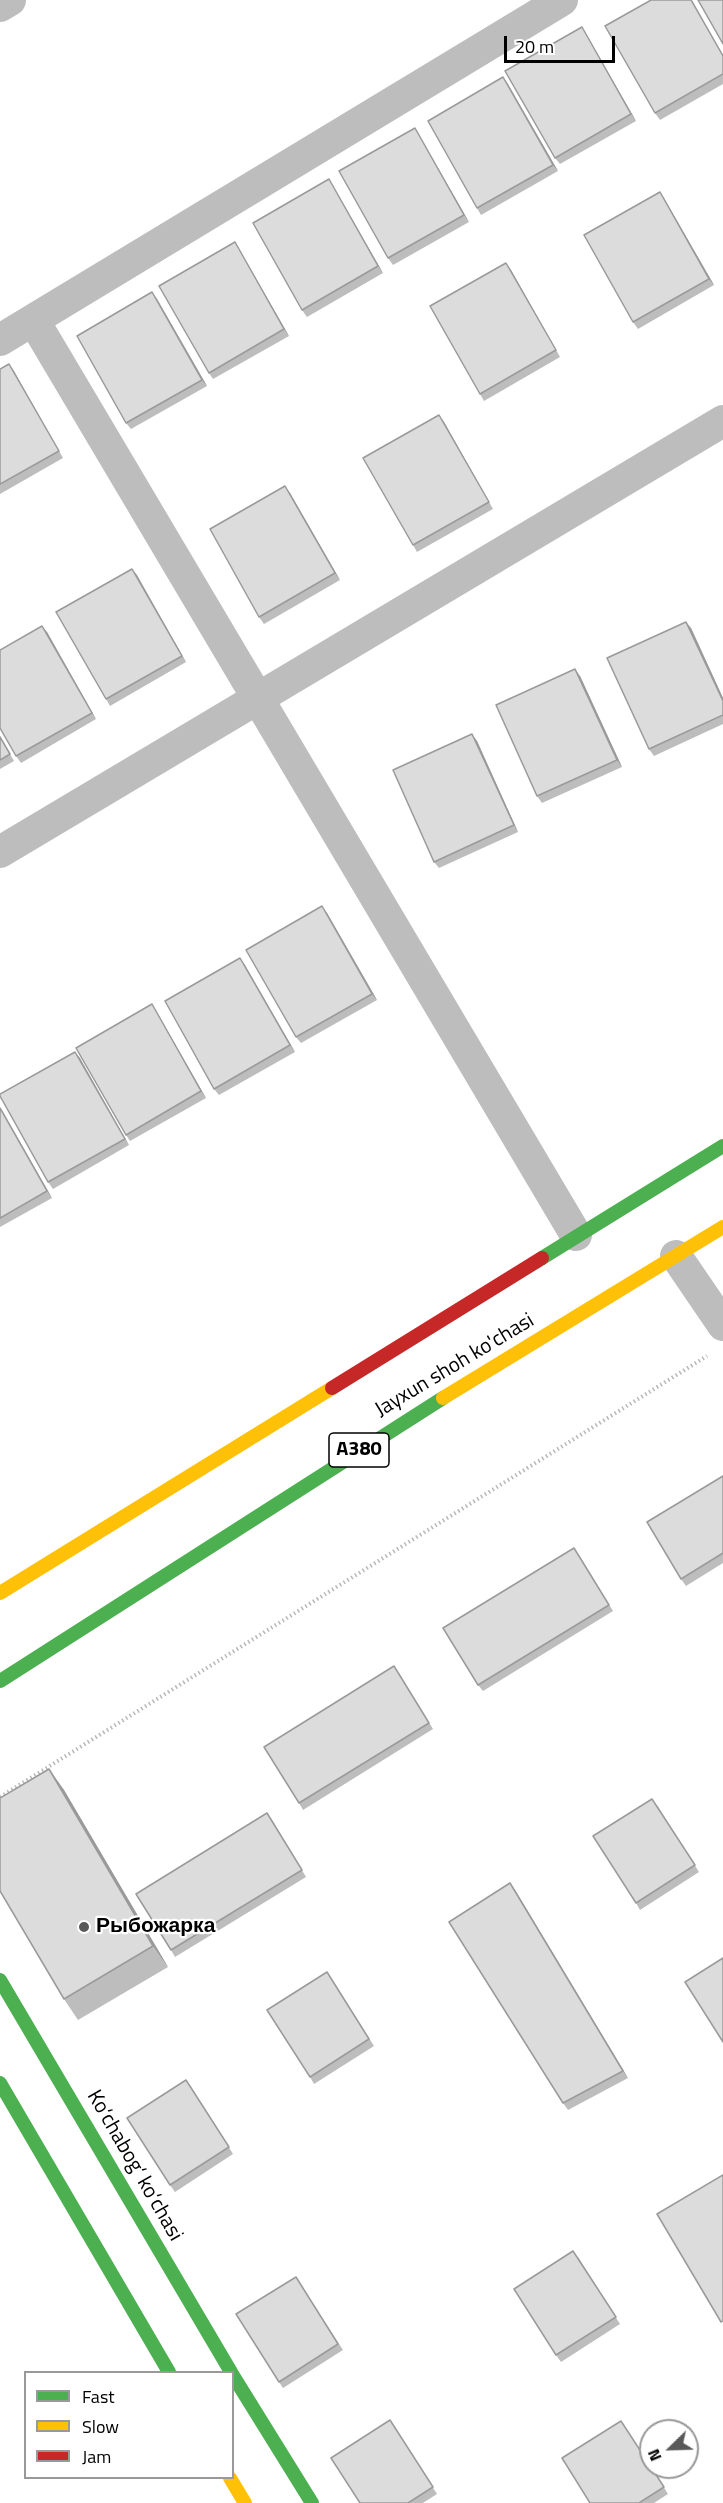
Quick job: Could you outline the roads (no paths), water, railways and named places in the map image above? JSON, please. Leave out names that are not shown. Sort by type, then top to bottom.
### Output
[{"type":"main road","points":[[0,1593],[723,1146]]},
{"type":"main road","name":"Jayxun shoh ko'chasi","points":[[0,1681],[370,1442],[723,1227]]},
{"type":"main road","name":"Ko‘chabog‘ ko‘chasi","points":[[0,1980],[231,2371]]},
{"type":"main road","points":[[0,2083],[168,2371]]},
{"type":"main road","name":"Ko‘chabog‘ ko‘chasi","points":[[234,2376],[312,2503]]},
{"type":"main road","points":[[232,2479],[245,2503]]},
{"type":"street","points":[[0,6],[10,0]]},
{"type":"street","points":[[0,340],[562,0]]},
{"type":"street","points":[[34,321],[576,1235]]},
{"type":"street","points":[[0,852],[256,697],[723,421]]},
{"type":"street","points":[[676,1256],[718,1338]]},
{"type":"place","name":"Рыбожарка","points":[[84,1927]]}]
